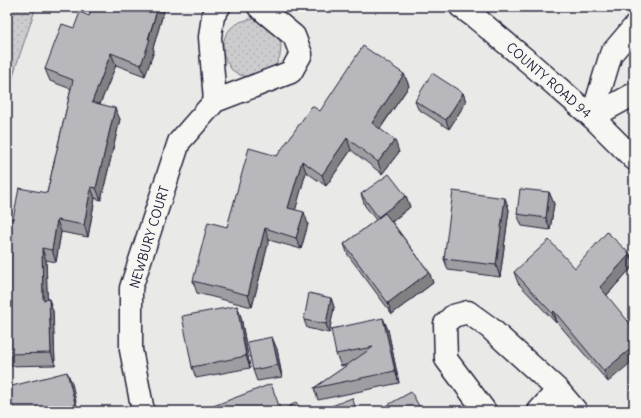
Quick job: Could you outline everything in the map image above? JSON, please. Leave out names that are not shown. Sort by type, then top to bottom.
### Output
[{"type":"street","points":[[215,101],[210,37],[213,16],[219,7]]},
{"type":"street","name":"NEWBURY COURT","points":[[143,411],[131,350],[131,288],[179,142],[215,101],[291,72],[301,54],[294,36],[259,7]]},
{"type":"street","name":"COUNTY ROAD 94","points":[[461,7],[531,64],[592,117],[634,159]]},
{"type":"street","points":[[592,117],[611,54],[634,27]]},
{"type":"street","points":[[592,117],[634,94]]},
{"type":"street","points":[[485,411],[446,359],[445,324],[453,316],[468,312],[490,328],[558,390],[576,411]]},
{"type":"street","points":[[539,411],[558,390]]},
{"type":"shaded area","points":[[7,7],[36,7],[16,66],[7,99]]},
{"type":"shaded area","points":[[249,19],[258,19],[279,37],[281,46],[280,56],[276,65],[269,72],[250,77],[240,75],[232,70],[226,61],[223,52],[223,43],[226,34],[232,27]]},
{"type":"building","points":[[92,7],[158,7],[148,39],[150,39],[141,65],[111,53],[92,102],[115,108],[96,188],[91,187],[84,225],[57,220],[52,250],[42,248],[43,300],[49,299],[51,353],[7,354],[7,218],[13,219],[19,188],[47,193],[73,80],[45,69],[62,24],[74,28],[80,12],[89,16]]},
{"type":"building","points":[[363,46],[404,74],[372,123],[395,140],[378,162],[347,138],[322,175],[302,161],[288,208],[304,212],[296,238],[265,228],[248,295],[193,281],[208,222],[227,227],[249,148],[277,156],[312,106],[320,111]]},
{"type":"building","points":[[432,73],[463,93],[446,120],[415,101]]},
{"type":"building","points":[[389,174],[406,196],[378,217],[361,194]]},
{"type":"building","points":[[520,189],[549,192],[546,218],[517,214]]},
{"type":"building","points":[[453,191],[505,198],[496,265],[444,259]]},
{"type":"building","points":[[385,213],[429,272],[388,303],[344,244]]},
{"type":"building","points":[[607,232],[630,254],[600,287],[632,326],[634,324],[634,346],[604,371],[554,311],[552,313],[514,272],[549,240],[575,268]]},
{"type":"building","points":[[309,293],[331,298],[326,324],[304,320]]},
{"type":"building","points":[[237,306],[246,356],[192,367],[182,316]]},
{"type":"building","points":[[383,318],[395,371],[314,388],[373,347],[336,354],[331,329]]},
{"type":"building","points":[[272,337],[278,365],[253,370],[247,342]]},
{"type":"building","points":[[67,372],[77,411],[13,411],[8,387]]},
{"type":"building","points":[[271,384],[281,411],[203,411],[203,410]]},
{"type":"building","points":[[634,384],[634,393],[630,387]]},
{"type":"building","points":[[411,392],[422,411],[377,411]]},
{"type":"building","points":[[352,398],[357,411],[319,411]]},
{"type":"building","points":[[296,402],[302,411],[283,411]]}]
